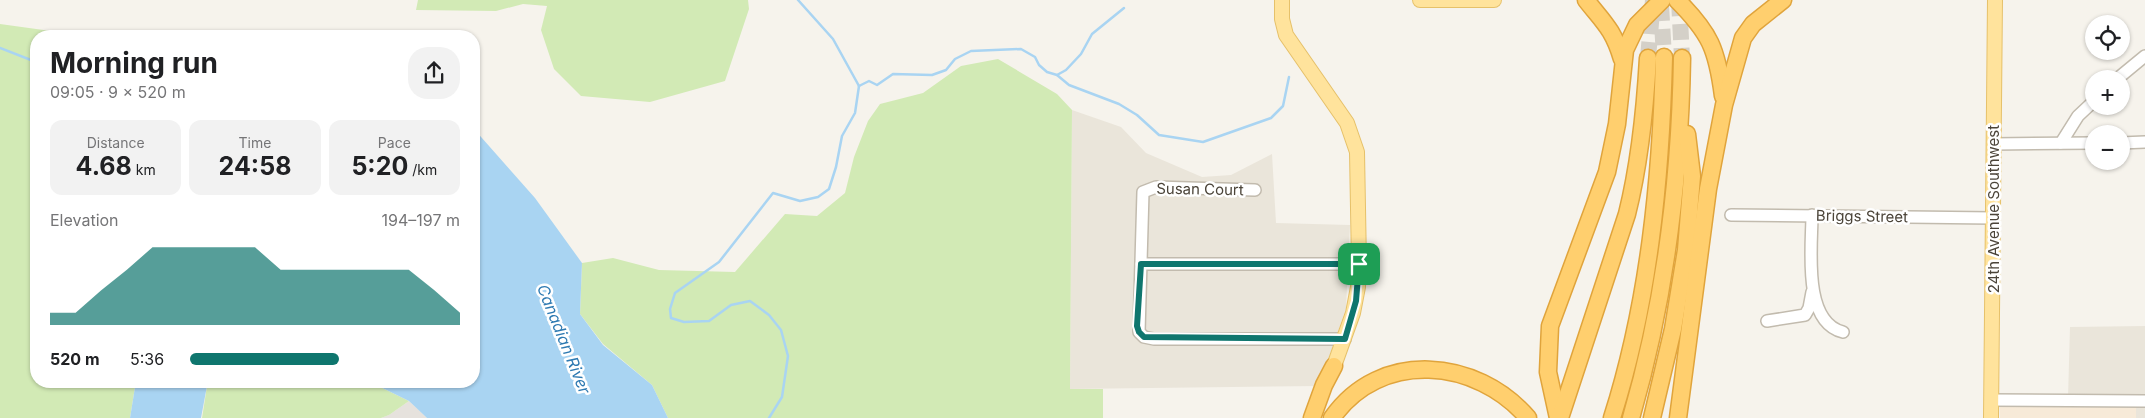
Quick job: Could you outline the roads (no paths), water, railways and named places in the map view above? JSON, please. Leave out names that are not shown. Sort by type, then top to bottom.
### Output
[{"type":"highway","points":[[1586,0],[1609,26],[1616,38],[1623,61]]},
{"type":"highway","points":[[1559,418],[1548,372],[1547,356],[1554,312],[1607,172],[1617,124],[1623,61],[1628,41],[1637,25],[1662,0]]},
{"type":"highway","points":[[1677,0],[1696,19],[1710,41],[1720,70],[1724,105]]},
{"type":"highway","points":[[1678,418],[1708,189],[1724,105],[1743,38],[1753,24],[1783,0]]},
{"type":"highway","points":[[1559,418],[1627,214],[1636,180],[1645,104],[1656,57],[1661,145],[1653,226],[1638,316],[1612,418]]},
{"type":"highway","points":[[1631,418],[1649,348],[1669,244],[1677,167],[1682,58]]},
{"type":"highway","points":[[1652,418],[1673,329],[1686,250],[1692,176],[1681,96]]},
{"type":"highway","points":[[1312,418],[1324,385],[1334,366]]},
{"type":"highway","points":[[1322,418],[1332,387],[1334,366]]},
{"type":"highway","points":[[1332,418],[1348,399],[1374,382],[1400,373],[1434,370],[1462,374],[1488,384],[1511,400],[1528,418]]},
{"type":"main road","points":[[1282,0],[1286,35],[1347,123],[1355,142],[1359,264],[1356,301],[1345,339],[1334,366]]},
{"type":"main road","points":[[1420,0],[1494,0]]},
{"type":"main road","name":"24th Avenue Southwest","points":[[1991,418],[1995,0]]},
{"type":"street","points":[[2128,70],[2145,56]]},
{"type":"street","points":[[2061,143],[2078,116],[2085,109]]},
{"type":"street","points":[[2130,143],[2145,142]]},
{"type":"street","points":[[1994,144],[2085,143]]},
{"type":"street","name":"Susan Court","points":[[1141,264],[1142,200],[1145,189],[1156,187],[1256,190]]},
{"type":"street","name":"Briggs Street","points":[[1731,214],[1993,218]]},
{"type":"street","points":[[1767,321],[1804,315],[1809,308],[1812,292],[1812,215]]},
{"type":"street","points":[[1345,339],[1144,337],[1139,332],[1137,326],[1141,264],[1359,264]]},
{"type":"street","points":[[1812,292],[1827,323],[1836,330],[1843,332]]},
{"type":"street","points":[[1992,400],[2145,401]]},
{"type":"water","name":"Canadian River","points":[[480,136],[535,198],[582,263],[580,314],[603,345],[652,385],[668,418],[427,418],[409,401],[382,388],[480,388]]},
{"type":"water","points":[[135,388],[207,388],[201,418],[130,418]]},
{"type":"waterway","points":[[798,0],[833,39],[859,86]]},
{"type":"waterway","points":[[1057,75],[1066,70],[1081,54],[1092,34],[1124,8]]},
{"type":"waterway","points":[[0,48],[30,60]]},
{"type":"waterway","points":[[859,86],[869,81],[877,85],[893,74],[932,75],[946,70],[955,59],[971,51],[1021,49],[1035,57],[1039,65],[1047,72],[1057,75],[1069,85],[1119,104],[1137,115],[1159,135],[1203,142],[1271,118],[1283,106],[1289,77]]},
{"type":"waterway","points":[[769,418],[782,397],[788,356],[781,330],[769,315],[750,301],[731,305],[709,321],[684,322],[671,318],[670,309],[675,293],[719,262],[773,193],[800,201],[818,197],[829,189],[836,167],[842,136],[855,113],[859,86]]},
{"type":"tunnel","points":[[1648,58],[1653,0]]},
{"type":"tunnel","points":[[1679,0],[1682,58]]},
{"type":"tunnel","points":[[1661,5],[1664,57]]}]
